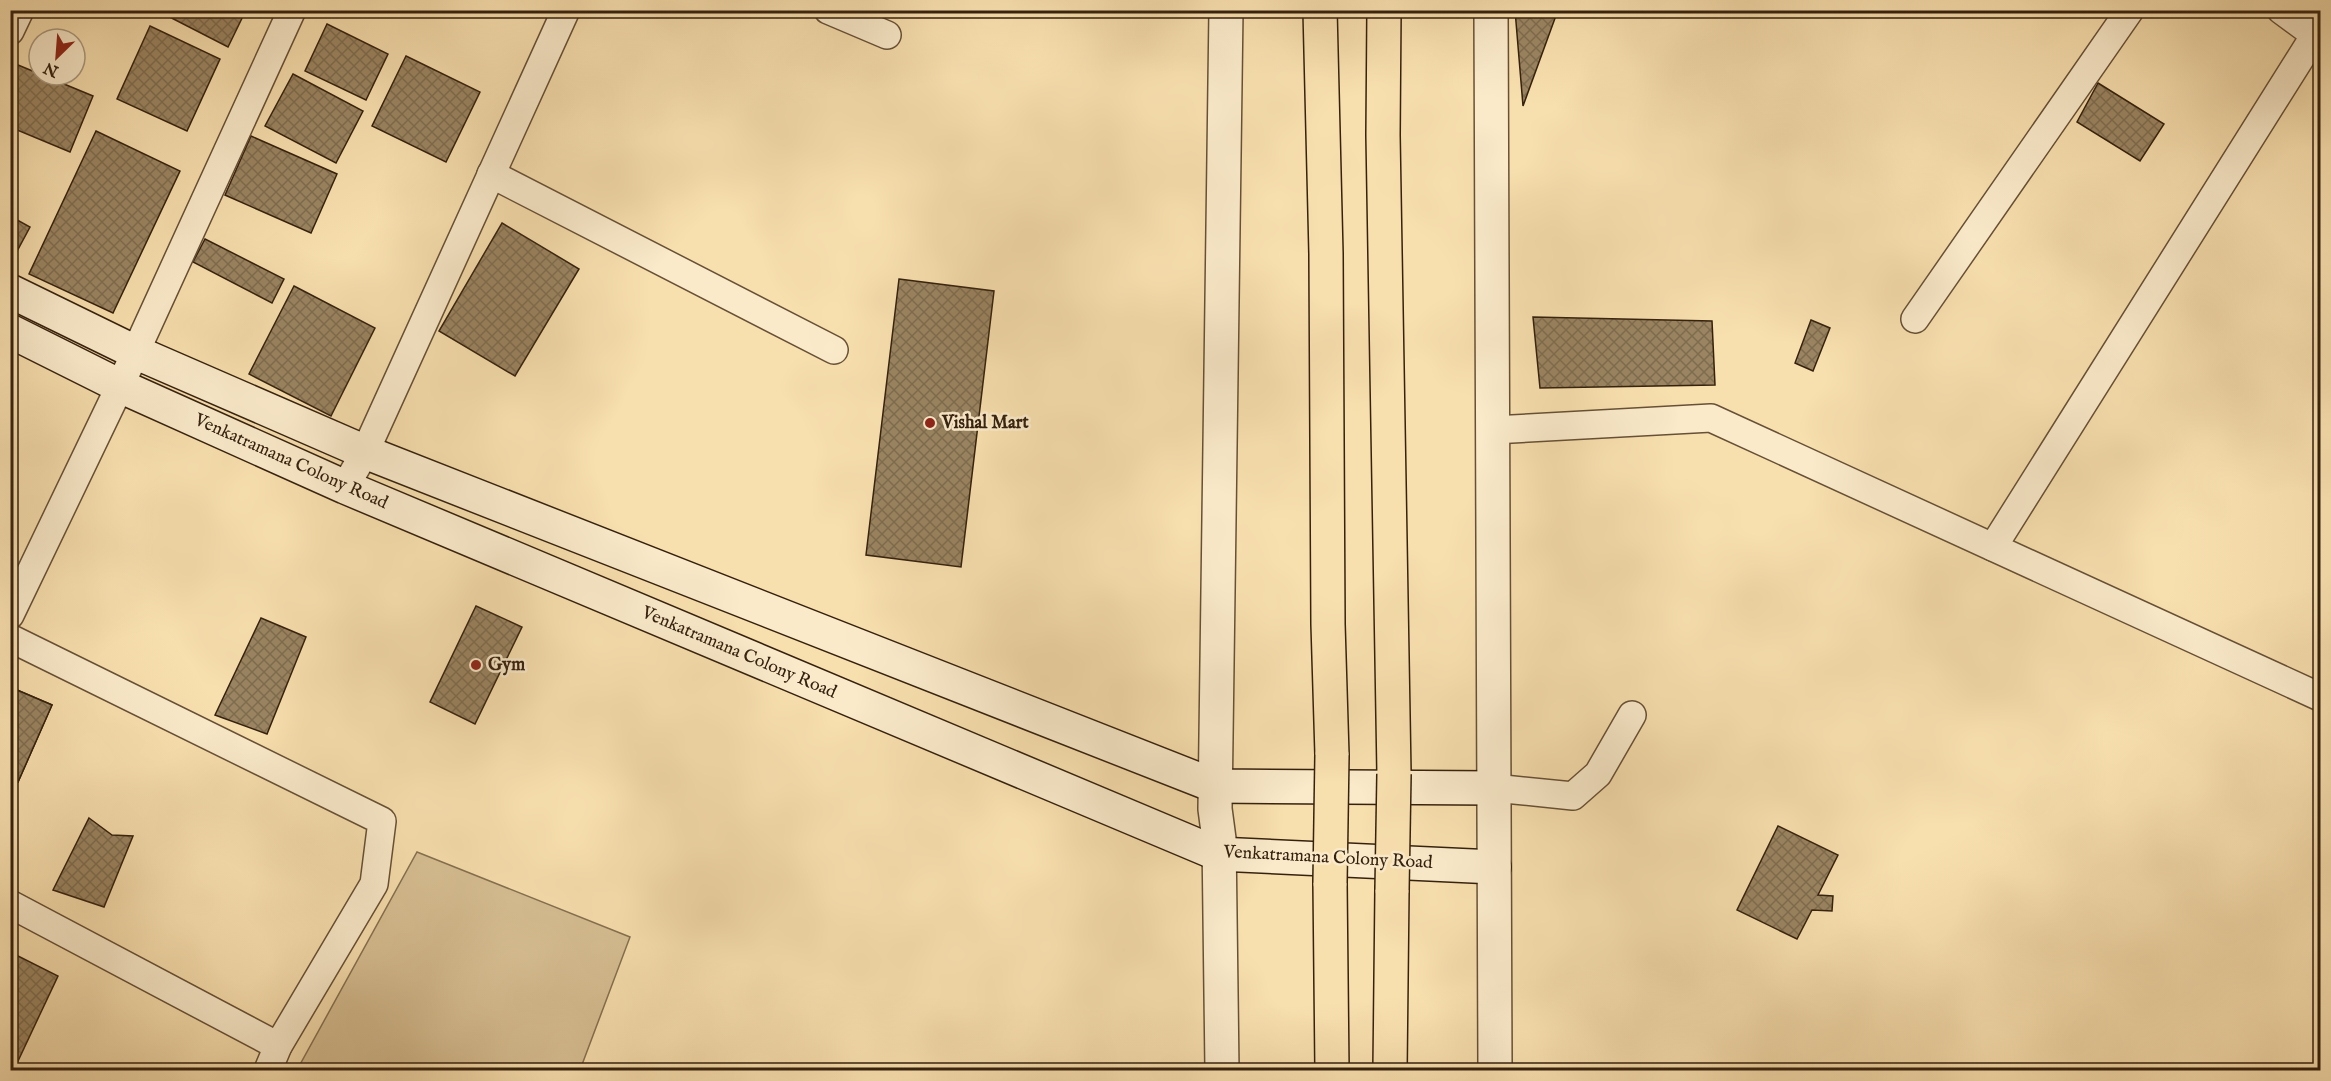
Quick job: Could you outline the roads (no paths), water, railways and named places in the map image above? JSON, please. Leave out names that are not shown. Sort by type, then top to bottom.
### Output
[{"type":"highway","points":[[1320,10],[1326,266],[1328,624],[1332,755],[1330,883],[1332,1071]]},
{"type":"highway","points":[[1384,10],[1383,135],[1394,774],[1390,1071]]},
{"type":"main road","points":[[1222,1071],[1215,786],[1226,10]]},
{"type":"main road","points":[[1491,10],[1495,1071]]},
{"type":"main road","points":[[10,291],[135,352],[364,452],[1215,786],[1494,788]]},
{"type":"main road","name":"Venkatramana Colony Road","points":[[10,331],[120,386],[345,487],[1218,854],[1494,867]]},
{"type":"street","points":[[10,615],[120,386],[292,10]]},
{"type":"street","points":[[345,487],[364,452],[567,10]]},
{"type":"street","points":[[828,10],[887,36]]},
{"type":"street","points":[[1916,319],[2130,10]]},
{"type":"street","points":[[1993,547],[2315,34],[2281,10]]},
{"type":"street","points":[[491,174],[834,350]]},
{"type":"street","points":[[1493,430],[1711,418],[2320,697]]},
{"type":"street","points":[[10,638],[382,821],[374,884],[273,1058],[10,904]]},
{"type":"street","points":[[1494,788],[1574,796],[1598,774],[1632,715]]},
{"type":"place","name":"Vishal Mart","points":[[930,423]]},
{"type":"place","name":"Gym","points":[[476,665]]}]
